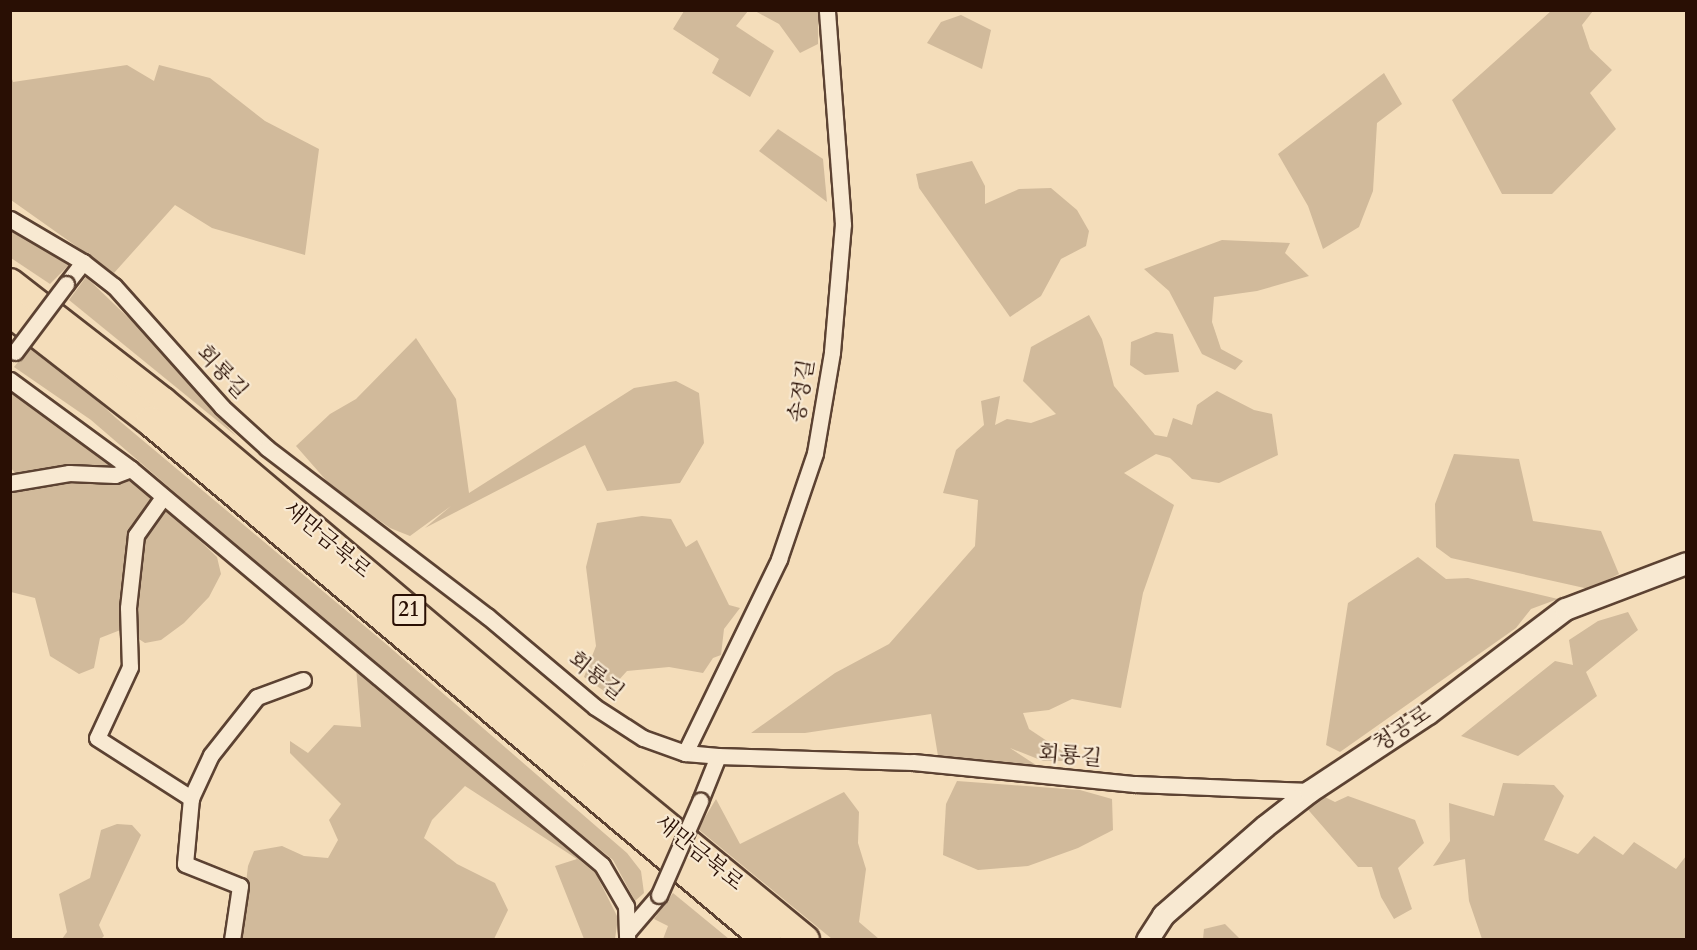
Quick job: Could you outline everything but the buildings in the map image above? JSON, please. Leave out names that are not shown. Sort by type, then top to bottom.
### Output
[{"type":"highway","name":"새만금북로","points":[[10,283],[163,402],[597,769],[805,939]]},
{"type":"highway","name":"새만금북로","points":[[10,312],[150,421],[583,788],[767,939]]},
{"type":"street","name":"송정길","points":[[685,753],[779,559],[815,453],[832,352],[843,224],[827,10]]},
{"type":"street","name":"회룡길","points":[[10,219],[83,262],[114,286],[222,407],[267,448],[487,616],[595,707],[643,738],[685,753],[718,756],[913,762],[1135,784],[1310,791]]},
{"type":"street","points":[[13,355],[83,262]]},
{"type":"street","points":[[10,380],[131,469],[602,865],[626,906],[628,935]]},
{"type":"street","points":[[10,483],[69,473],[115,475],[131,469]]},
{"type":"street","points":[[163,497],[136,534],[128,608],[130,667],[97,738],[191,798]]},
{"type":"street","name":"청공로","points":[[1147,939],[1163,915],[1186,894],[1310,791],[1428,713],[1564,609],[1686,562]]},
{"type":"street","points":[[232,939],[240,886],[185,864],[191,798],[211,755],[257,697],[303,680]]},
{"type":"street","points":[[628,935],[659,895],[718,756]]},
{"type":"shaded area","points":[[684,11],[748,11],[736,26],[774,51],[750,97],[712,73],[719,59],[673,29]]},
{"type":"shaded area","points":[[755,11],[818,11],[818,44],[800,53],[779,24]]},
{"type":"shaded area","points":[[1551,11],[1593,11],[1582,25],[1590,49],[1612,70],[1590,93],[1616,129],[1552,194],[1502,194],[1452,100]]},
{"type":"shaded area","points":[[961,15],[991,30],[982,69],[927,43],[941,22]]},
{"type":"shaded area","points":[[127,65],[154,81],[159,65],[210,78],[265,121],[319,149],[305,255],[212,228],[175,205],[114,273],[11,200],[11,76],[13,82]]},
{"type":"shaded area","points":[[1384,73],[1402,104],[1377,123],[1373,191],[1359,227],[1323,249],[1308,206],[1278,154]]},
{"type":"shaded area","points":[[778,129],[823,159],[827,202],[759,151]]},
{"type":"shaded area","points":[[972,161],[985,186],[985,204],[1019,189],[1051,188],[1077,210],[1089,231],[1086,246],[1061,259],[1041,296],[1010,317],[919,188],[916,174]]},
{"type":"shaded area","points":[[10,231],[70,264],[50,284],[11,258]]},
{"type":"shaded area","points":[[1222,240],[1290,243],[1285,253],[1309,276],[1257,291],[1214,297],[1212,322],[1221,349],[1243,361],[1235,370],[1202,354],[1169,291],[1144,269]]},
{"type":"shaded area","points":[[86,277],[139,328],[236,436],[69,300]]},
{"type":"shaded area","points":[[1089,315],[1102,339],[1114,386],[1155,435],[1167,437],[1173,418],[1192,425],[1197,405],[1217,391],[1254,410],[1272,414],[1278,455],[1219,483],[1192,479],[1170,458],[1156,454],[1124,473],[1174,505],[1143,593],[1121,708],[1072,699],[1049,710],[1023,713],[1029,729],[1077,761],[1043,761],[1010,748],[1039,767],[938,756],[931,714],[805,733],[751,733],[835,673],[889,644],[975,546],[978,500],[943,493],[956,450],[984,425],[981,401],[1000,396],[995,425],[1007,419],[1031,423],[1056,414],[1023,381],[1031,347]]},
{"type":"shaded area","points":[[1156,332],[1173,334],[1179,372],[1145,375],[1130,365],[1131,342]]},
{"type":"shaded area","points":[[416,338],[456,399],[469,493],[634,388],[676,381],[699,393],[704,443],[680,483],[607,491],[585,445],[425,528],[451,506],[410,536],[390,528],[332,487],[296,446],[330,414],[356,399]]},
{"type":"shaded area","points":[[34,342],[116,418],[386,644],[627,853],[641,871],[644,893],[635,901],[613,860],[410,695],[91,420],[14,367]]},
{"type":"shaded area","points":[[10,390],[145,489],[217,557],[221,574],[209,597],[184,623],[161,640],[145,643],[123,629],[100,638],[94,668],[79,674],[50,656],[35,598],[11,592],[11,477],[16,474],[11,468]]},
{"type":"shaded area","points":[[1454,454],[1519,459],[1533,521],[1601,531],[1619,574],[1589,589],[1451,558],[1436,547],[1435,504]]},
{"type":"shaded area","points":[[642,516],[671,519],[686,547],[697,540],[729,605],[740,608],[724,629],[721,655],[713,658],[703,673],[669,667],[627,671],[607,693],[584,677],[596,646],[586,567],[597,523]]},
{"type":"shaded area","points":[[1418,557],[1446,579],[1468,578],[1558,599],[1531,609],[1516,628],[1340,752],[1326,745],[1348,603]]},
{"type":"shaded area","points":[[1628,612],[1638,630],[1586,672],[1597,696],[1518,756],[1461,736],[1555,661],[1573,665],[1569,640],[1598,621]]},
{"type":"shaded area","points":[[356,667],[596,874],[618,918],[615,939],[584,939],[555,866],[577,859],[465,786],[432,820],[424,838],[457,864],[495,883],[508,910],[494,939],[239,940],[248,866],[254,851],[282,846],[304,856],[328,858],[338,840],[329,820],[341,804],[290,753],[290,741],[308,753],[334,725],[361,727]]},
{"type":"shaded area","points":[[957,781],[1080,790],[1112,799],[1113,830],[1078,848],[1028,866],[978,870],[943,855],[946,804]]},
{"type":"shaded area","points":[[1503,783],[1554,785],[1564,796],[1544,840],[1578,854],[1594,836],[1623,855],[1634,842],[1676,869],[1686,856],[1686,939],[1482,939],[1469,901],[1465,859],[1433,866],[1450,841],[1449,803],[1494,816]]},
{"type":"shaded area","points":[[844,792],[859,812],[858,843],[866,869],[859,922],[879,939],[832,939],[698,829],[716,799],[740,844]]},
{"type":"shaded area","points":[[1321,795],[1335,802],[1348,796],[1415,820],[1424,843],[1398,868],[1412,909],[1394,919],[1381,897],[1372,867],[1358,867],[1304,805]]},
{"type":"shaded area","points":[[117,824],[132,825],[141,835],[99,925],[104,936],[101,939],[62,939],[67,932],[59,894],[90,878],[101,830]]},
{"type":"shaded area","points":[[673,893],[729,939],[663,939],[668,926],[654,919]]},
{"type":"shaded area","points":[[1225,924],[1240,939],[1203,939],[1204,929]]}]
